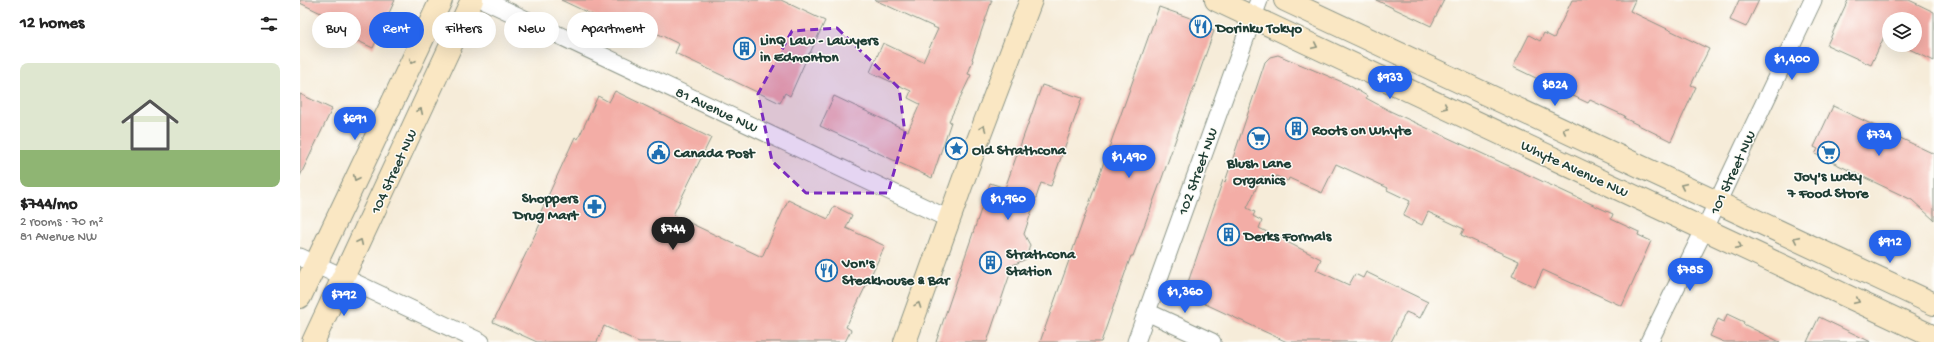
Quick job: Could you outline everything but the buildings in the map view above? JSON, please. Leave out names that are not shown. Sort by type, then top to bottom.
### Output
[{"type":"main road","name":"104 Street NW","points":[[300,297],[308,260],[441,0]]},
{"type":"main road","name":"104 Street NW","points":[[313,342],[472,0]]},
{"type":"main road","points":[[905,342],[949,219],[1031,0]]},
{"type":"main road","name":"Whyte Avenue NW","points":[[1216,0],[1256,9],[1704,229],[1934,337]]},
{"type":"main road","name":"Whyte Avenue NW","points":[[1285,0],[1934,304]]},
{"type":"street","name":"81 Avenue NW","points":[[484,0],[949,219]]},
{"type":"street","name":"101 Street NW","points":[[1649,342],[1718,202],[1813,0]]},
{"type":"street","name":"102 Street NW","points":[[1136,342],[1256,9]]},
{"type":"street","points":[[308,260],[481,342]]},
{"type":"street","points":[[1147,312],[1212,342]]},
{"type":"highlighted area","points":[[837,28],[899,88],[905,133],[888,193],[806,193],[772,161],[758,94],[792,31]]},
{"type":"place","name":"Dorinku Tokyo","points":[[1201,27]]},
{"type":"place","name":"LinQ Law - Lawyers in Edmonton","points":[[745,48]]},
{"type":"place","name":"Roots on Whyte","points":[[1297,129]]},
{"type":"place","name":"Blush Lane Organics","points":[[1259,139]]},
{"type":"place","name":"Old Strathcona","points":[[957,149]]},
{"type":"place","name":"Canada Post","points":[[658,152]]},
{"type":"place","name":"Joy's Lucky 7 Food Store","points":[[1828,152]]},
{"type":"place","name":"Shoppers Drug Mart","points":[[594,206]]},
{"type":"place","name":"Derks Formals","points":[[1229,235]]},
{"type":"place","name":"Strathcona Station","points":[[991,262]]},
{"type":"place","name":"Von's Steakhouse & Bar","points":[[826,271]]}]
